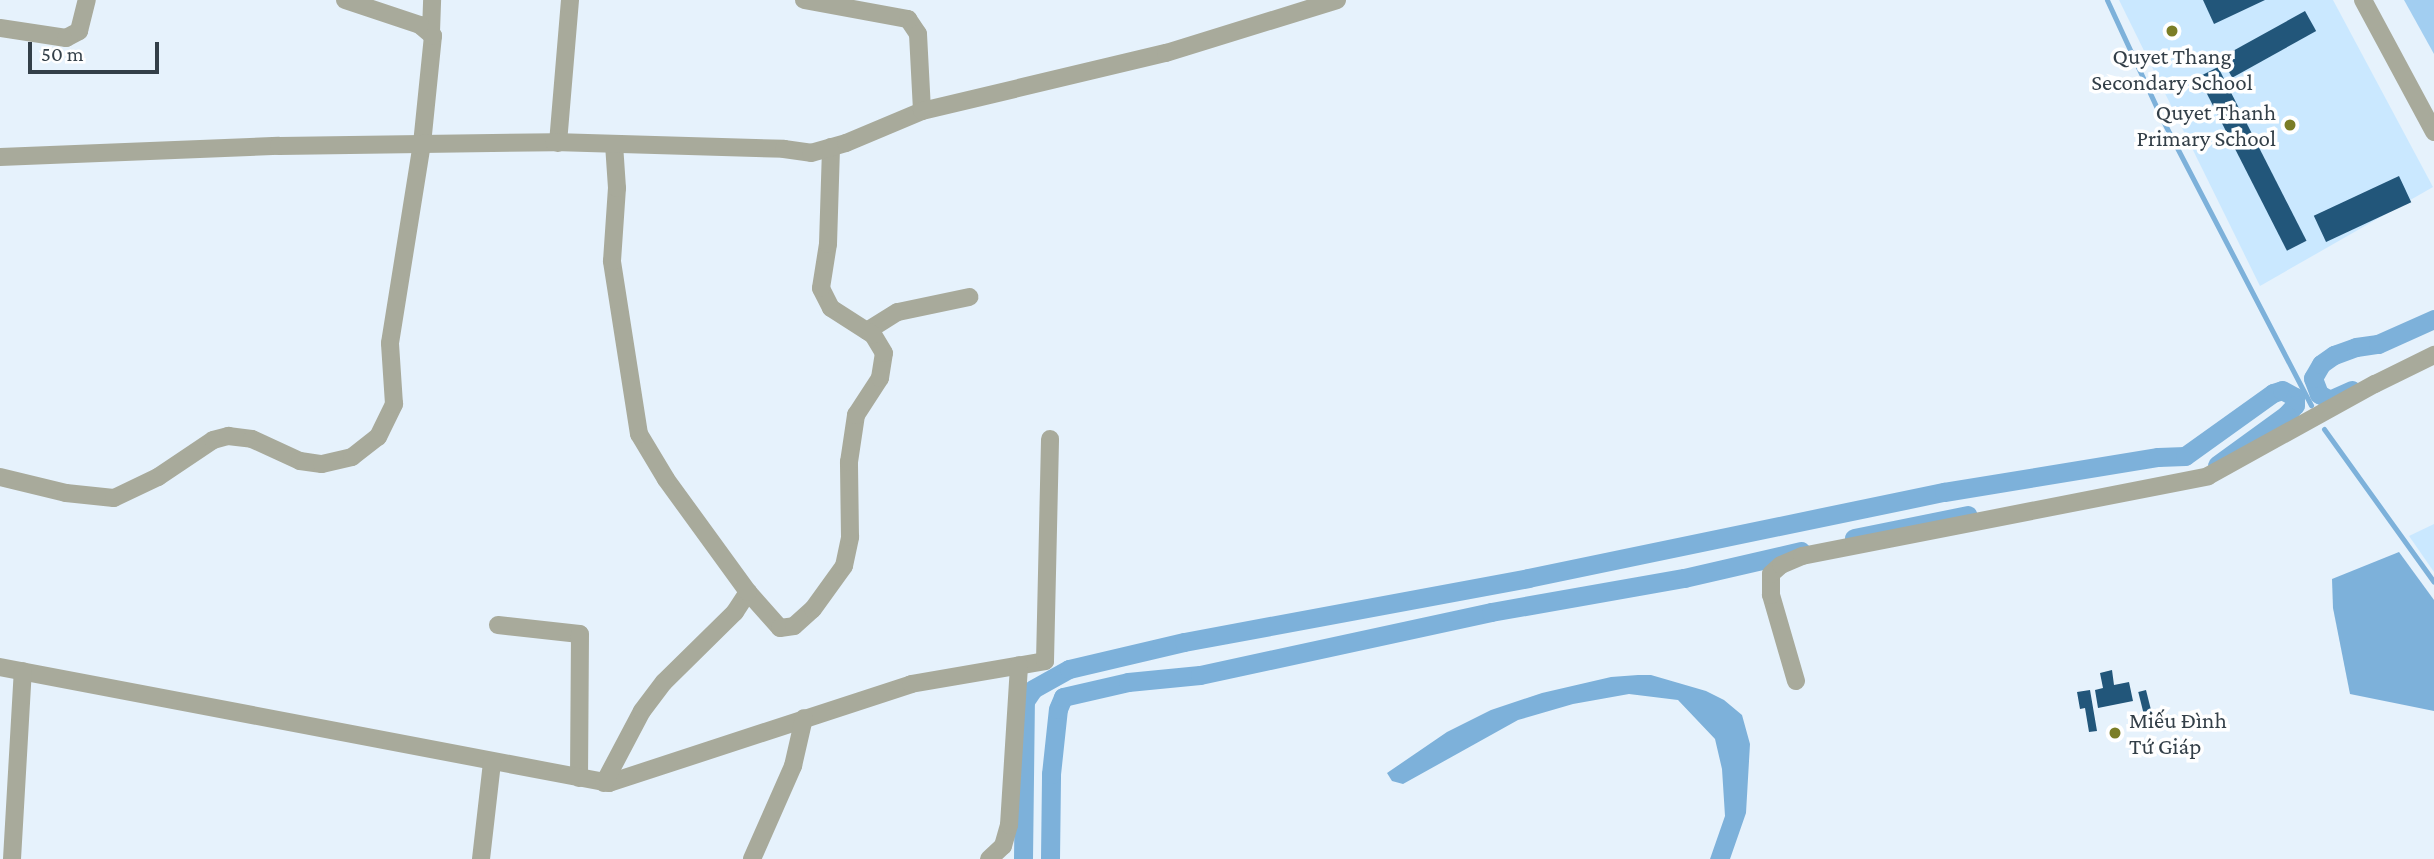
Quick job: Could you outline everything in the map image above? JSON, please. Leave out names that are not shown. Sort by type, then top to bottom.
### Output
[{"type":"street","points":[[0,28],[66,38],[79,30],[87,0]]},
{"type":"street","points":[[345,0],[420,24],[431,32]]},
{"type":"street","points":[[0,477],[66,494],[114,498],[139,488],[213,440],[228,436],[252,439],[300,461],[322,464],[352,457],[378,437],[394,404],[390,343],[422,144],[433,36],[432,0]]},
{"type":"street","points":[[558,143],[570,0]]},
{"type":"street","points":[[804,0],[908,19],[918,34],[922,111]]},
{"type":"street","points":[[0,157],[422,144],[558,143],[784,149],[811,153],[922,111],[1166,53],[1337,0]]},
{"type":"street","points":[[2363,0],[2434,132]]},
{"type":"street","points":[[614,144],[617,188],[612,261],[639,434],[666,479],[748,592],[780,628],[794,626],[813,609],[844,566],[850,537],[849,462],[856,415],[880,378],[884,353],[867,331],[831,309],[821,288],[828,244],[831,147]]},
{"type":"street","points":[[867,331],[898,312],[969,297]]},
{"type":"street","points":[[1796,681],[1771,595],[1771,575],[1781,565],[1802,556],[2208,476],[2375,384],[2434,355]]},
{"type":"street","points":[[0,667],[604,783],[911,684],[1045,661],[1050,439]]},
{"type":"street","points":[[604,783],[642,710],[664,682],[735,612],[748,592]]},
{"type":"street","points":[[498,625],[580,634],[579,778]]},
{"type":"street","points":[[989,859],[1003,846],[1009,825],[1019,665]]},
{"type":"street","points":[[12,859],[23,671]]},
{"type":"street","points":[[752,859],[793,766],[804,718]]},
{"type":"street","points":[[481,859],[492,762]]},
{"type":"shaded area","name":"Quyet Thanh Primary School","points":[[2119,0],[2333,0],[2433,187],[2260,286]]},
{"type":"shaded area","points":[[2404,0],[2434,0],[2434,54]]},
{"type":"shaded area","points":[[2434,524],[2434,572],[2409,536]]},
{"type":"shaded area","points":[[2399,552],[2434,600],[2434,711],[2350,694],[2333,608],[2332,579]]},
{"type":"shaded area","points":[[1651,675],[1706,691],[1724,700],[1742,715],[1750,744],[1746,813],[1730,859],[1710,859],[1725,816],[1722,769],[1715,739],[1678,700],[1629,694],[1573,704],[1518,720],[1403,784],[1392,781],[1387,773],[1447,732],[1491,710],[1542,693],[1611,677]]},
{"type":"building","points":[[2203,0],[2265,0],[2214,24]]},
{"type":"building","points":[[2305,11],[2316,31],[2232,78],[2221,58]]},
{"type":"building","points":[[2218,67],[2307,241],[2287,251],[2198,77]]},
{"type":"building","points":[[2399,176],[2411,202],[2326,242],[2314,216]]},
{"type":"building","points":[[2112,670],[2114,685],[2129,682],[2133,701],[2098,708],[2095,690],[2103,688],[2100,673]]},
{"type":"building","points":[[2090,690],[2097,731],[2089,732],[2085,708],[2080,709],[2077,692]]},
{"type":"building","points":[[2146,690],[2153,719],[2145,721],[2138,692]]},
{"type":"waterway","points":[[2107,0],[2161,117],[2311,405]]},
{"type":"waterway","points":[[2352,390],[2330,400],[2319,394],[2313,378],[2321,364],[2334,355],[2356,347],[2378,344],[2434,319]]},
{"type":"waterway","points":[[1023,859],[1025,701],[1033,689],[1069,669],[1184,642],[1528,578],[1944,492],[2158,457],[2185,456],[2273,393],[2282,390],[2295,397],[2295,405],[2286,415],[2217,465]]},
{"type":"waterway","points":[[2324,429],[2434,582]]},
{"type":"waterway","points":[[1854,538],[1968,515]]},
{"type":"waterway","points":[[1050,859],[1051,774],[1058,709],[1063,697],[1128,682],[1200,675],[1491,612],[1684,578],[1801,551]]},
{"type":"place","name":"Quyet Thang Secondary School","points":[[2172,31]]},
{"type":"place","name":"Quyet Thanh Primary School","points":[[2290,125]]},
{"type":"place","name":"Miếu Đình Tứ Giáp","points":[[2115,733]]}]
